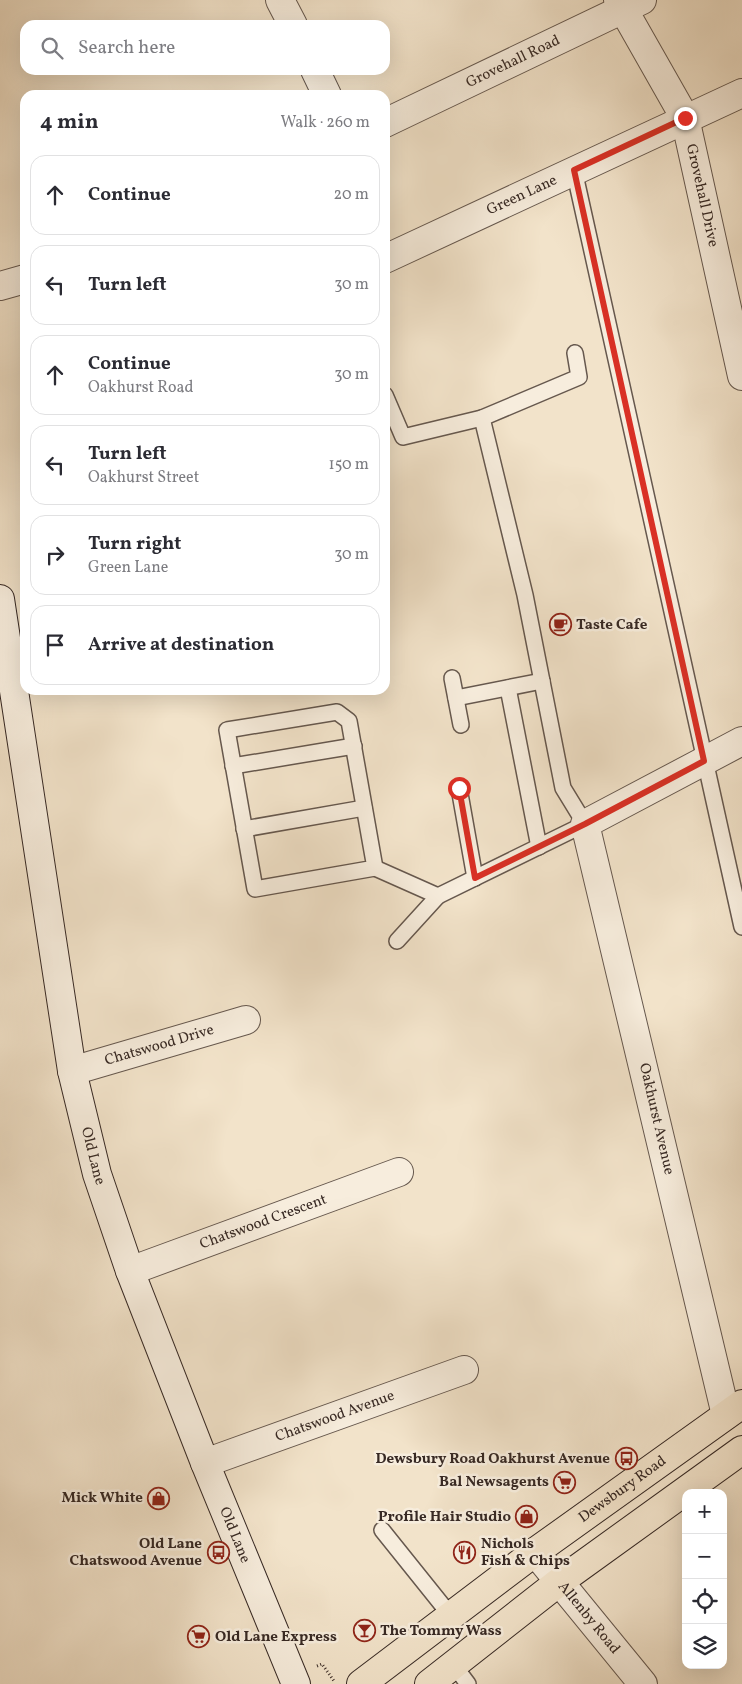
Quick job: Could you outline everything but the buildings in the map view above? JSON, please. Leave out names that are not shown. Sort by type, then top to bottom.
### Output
[{"type":"main road","name":"Dewsbury Road","points":[[352,1679],[451,1616],[535,1552],[734,1410]]},
{"type":"main road","points":[[429,1684],[460,1674],[559,1582],[742,1450]]},
{"type":"street","points":[[280,0],[290,20]]},
{"type":"street","name":"Grovehall Drive","points":[[628,3],[685,118],[742,376]]},
{"type":"street","name":"Grovehall Road","points":[[390,121],[628,3]]},
{"type":"street","points":[[318,75],[325,90]]},
{"type":"street","name":"Green Lane","points":[[390,256],[685,118],[742,94]]},
{"type":"street","points":[[0,286],[20,280]]},
{"type":"street","name":"Old Lane","points":[[0,603],[72,1071],[97,1174],[130,1271],[205,1463],[294,1680]]},
{"type":"street","points":[[585,824],[742,741]]},
{"type":"street","name":"Oakhurst Avenue","points":[[585,824],[734,1410]]},
{"type":"street","name":"Chatswood Drive","points":[[72,1071],[246,1020]]},
{"type":"street","name":"Chatswood Crescent","points":[[130,1271],[399,1172]]},
{"type":"street","name":"Chatswood Avenue","points":[[205,1463],[464,1370]]},
{"type":"street","name":"Allenby Road","points":[[535,1552],[643,1684]]},
{"type":"lane","points":[[574,170],[742,927]]},
{"type":"lane","points":[[390,406],[404,437],[482,418],[579,377],[575,354]]},
{"type":"lane","points":[[397,941],[438,896],[585,824],[563,788],[525,595],[482,418]]},
{"type":"lane","points":[[452,678],[461,725]]},
{"type":"lane","points":[[456,698],[542,681]]},
{"type":"lane","points":[[508,688],[539,846]]},
{"type":"lane","points":[[375,868],[349,721],[336,712],[227,730],[255,889],[375,868],[438,896]]},
{"type":"lane","points":[[233,766],[354,746]]},
{"type":"lane","points":[[459,788],[475,878]]},
{"type":"lane","points":[[244,829],[364,808]]},
{"type":"lane","points":[[382,1530],[451,1616]]},
{"type":"path","points":[[294,1680],[322,1664],[334,1681],[352,1679]]},
{"type":"place","name":"Taste Cafe","points":[[560,625]]},
{"type":"place","name":"Dewsbury Road Oakhurst Avenue","points":[[626,1459]]},
{"type":"place","name":"Bal Newsagents","points":[[565,1482]]},
{"type":"place","name":"Mick White","points":[[159,1498]]},
{"type":"place","name":"Profile Hair Studio","points":[[527,1517]]},
{"type":"place","name":"Old Lane Chatswood Avenue","points":[[218,1553]]},
{"type":"place","name":"Nichols Fish & Chips","points":[[465,1553]]},
{"type":"place","name":"The Tommy Wass","points":[[364,1631]]},
{"type":"place","name":"Old Lane Express","points":[[199,1637]]},
{"type":"route","points":[[459,788],[475,878],[585,824],[704,761],[574,170],[685,118]]}]
